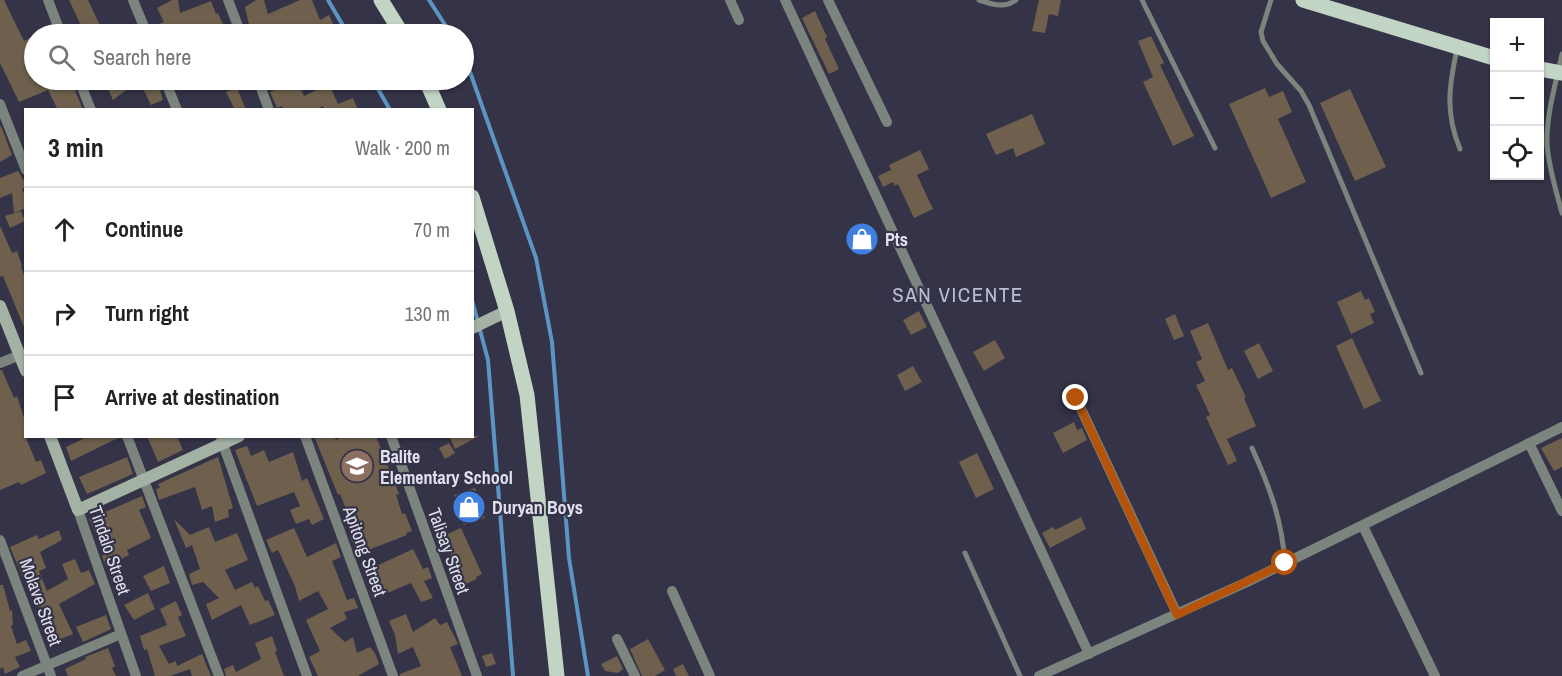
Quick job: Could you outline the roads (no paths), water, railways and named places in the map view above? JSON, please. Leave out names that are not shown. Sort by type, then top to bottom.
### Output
[{"type":"main road","points":[[381,0],[396,24]]},
{"type":"main road","points":[[1303,0],[1490,57]]},
{"type":"main road","points":[[1544,70],[1560,73]]},
{"type":"main road","points":[[430,90],[438,108]]},
{"type":"main road","points":[[474,204],[507,311],[527,395],[557,676]]},
{"type":"street","points":[[48,0],[57,24]]},
{"type":"street","points":[[134,0],[143,24]]},
{"type":"street","points":[[228,0],[237,24]]},
{"type":"street","points":[[730,0],[739,20]]},
{"type":"street","points":[[785,0],[1089,654]]},
{"type":"street","points":[[828,0],[886,122]]},
{"type":"street","points":[[83,90],[90,108]]},
{"type":"street","points":[[169,90],[176,108]]},
{"type":"street","points":[[262,90],[268,108]]},
{"type":"street","points":[[0,104],[24,165]]},
{"type":"street","points":[[0,306],[24,365]]},
{"type":"street","points":[[474,327],[507,311]]},
{"type":"street","points":[[0,363],[20,355]]},
{"type":"street","points":[[1076,398],[1177,615]]},
{"type":"street","points":[[1039,676],[1177,615],[1562,427]]},
{"type":"street","name":"Tindalo Street","points":[[51,438],[136,676]]},
{"type":"street","points":[[128,438],[219,676]]},
{"type":"street","name":"Apitong Street","points":[[306,438],[393,676]]},
{"type":"street","name":"Talisay Street","points":[[392,438],[477,676]]},
{"type":"street","points":[[78,510],[144,480],[221,440],[307,676]]},
{"type":"street","points":[[1529,443],[1562,511]]},
{"type":"street","points":[[1363,526],[1435,676]]},
{"type":"street","name":"Molave Street","points":[[0,540],[49,671]]},
{"type":"street","points":[[672,591],[710,676]]},
{"type":"street","points":[[22,676],[49,671],[121,634]]},
{"type":"street","points":[[617,639],[635,676]]},
{"type":"lane","points":[[979,0],[999,5],[1016,0]]},
{"type":"lane","points":[[1142,0],[1215,148]]},
{"type":"lane","points":[[1271,0],[1261,32],[1263,41],[1277,64],[1301,91],[1309,105],[1420,373]]},
{"type":"lane","points":[[1457,48],[1449,99],[1452,130],[1460,149]]},
{"type":"lane","points":[[1562,54],[1550,115],[1547,144],[1562,213]]},
{"type":"lane","points":[[1252,448],[1273,496],[1280,519],[1285,563]]},
{"type":"lane","points":[[965,553],[1020,676]]},
{"type":"waterway","points":[[328,0],[342,24]]},
{"type":"waterway","points":[[429,0],[445,24]]},
{"type":"waterway","points":[[474,83],[536,258],[552,342],[569,558],[588,676]]},
{"type":"waterway","points":[[379,90],[389,108]]},
{"type":"waterway","points":[[474,308],[488,360],[513,676]]},
{"type":"place","name":"Pts","points":[[862,239]]},
{"type":"place","name":"Balite Elementary School","points":[[357,466]]},
{"type":"place","name":"Duryan Boys","points":[[469,507]]},
{"type":"district","name":"SAN VICENTE","points":[[958,294]]}]
